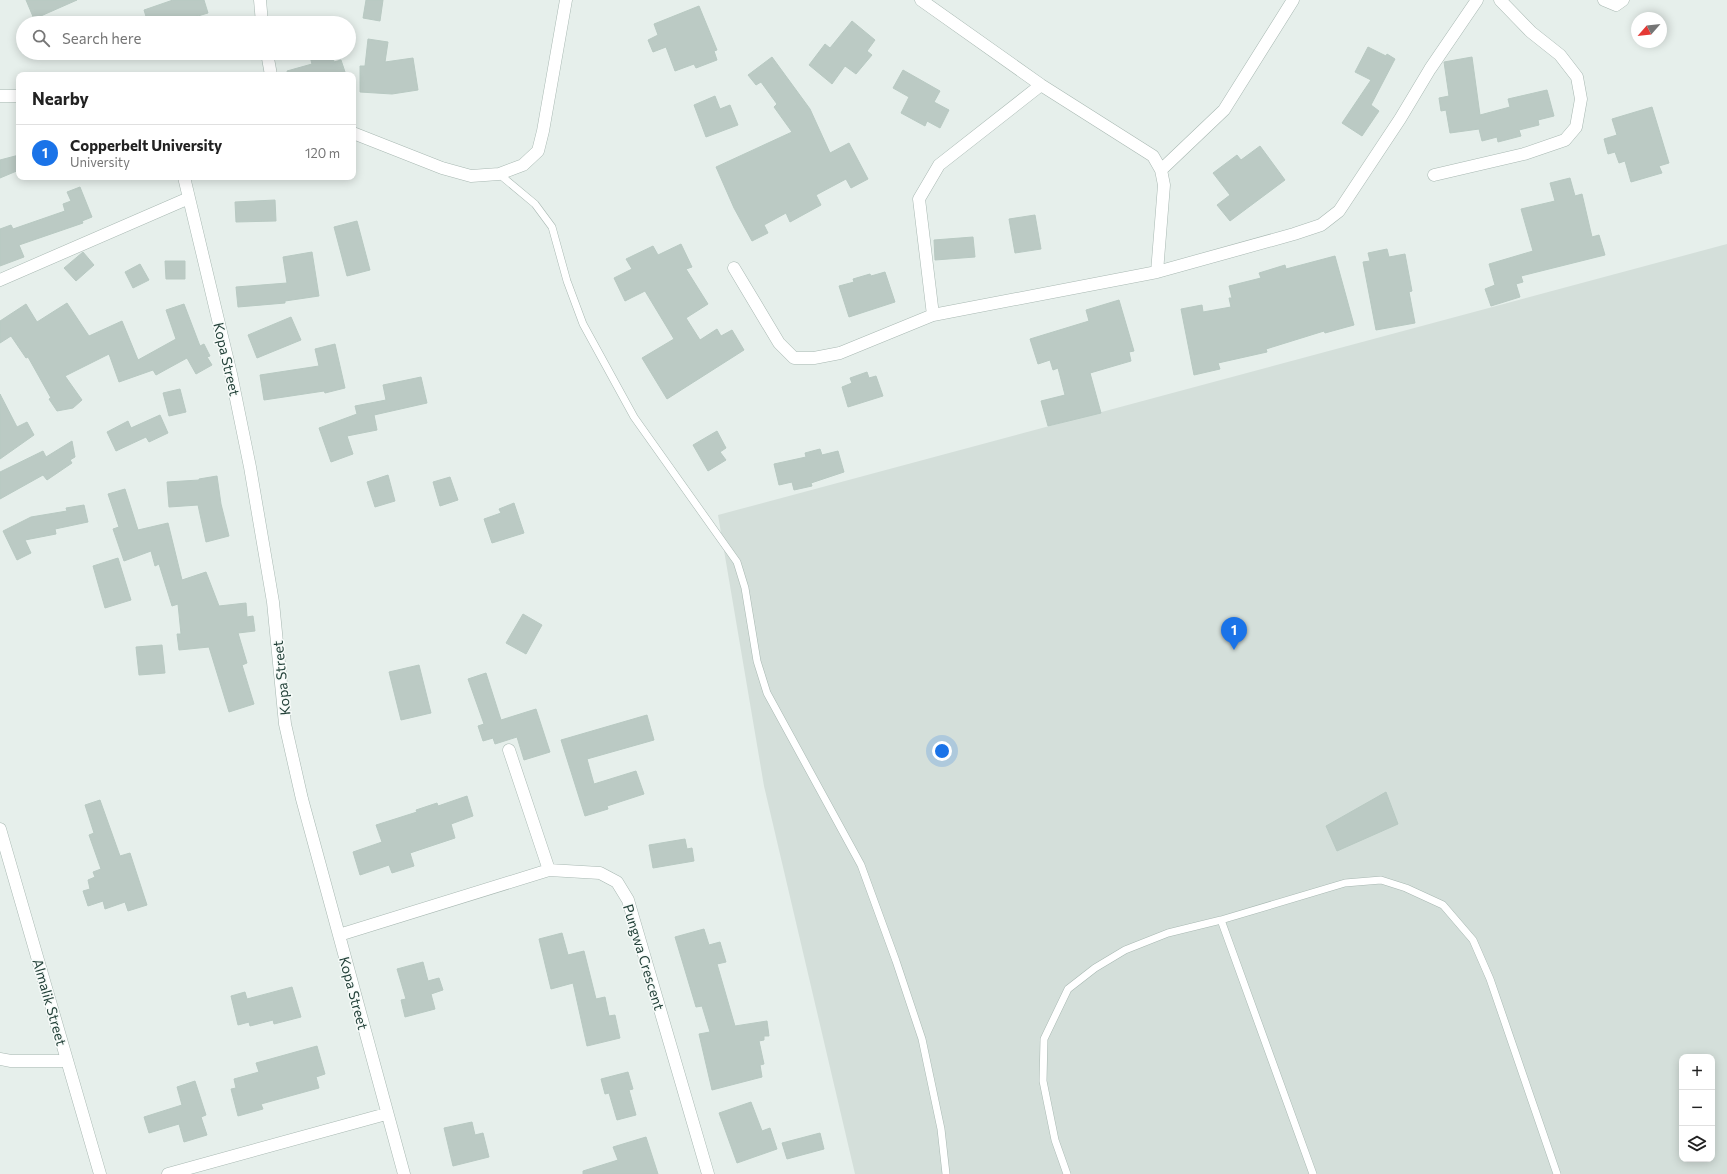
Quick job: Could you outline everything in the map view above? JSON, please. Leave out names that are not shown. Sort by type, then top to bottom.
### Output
[{"type":"street","points":[[260,0],[261,16]]},
{"type":"street","points":[[356,134],[442,168],[471,176],[499,174],[523,165],[538,151],[543,131],[566,0]]},
{"type":"street","points":[[922,0],[1041,85],[1152,156],[1161,170],[1164,185],[1157,272]]},
{"type":"street","points":[[1161,170],[1224,110],[1293,0]]},
{"type":"street","points":[[734,268],[779,343],[794,358],[814,358],[840,353],[933,315],[1157,272],[1294,234],[1321,225],[1339,211],[1400,119],[1430,69],[1477,0]]},
{"type":"street","points":[[1434,175],[1524,154],[1565,140],[1576,127],[1581,98],[1578,77],[1560,55],[1531,32],[1500,0]]},
{"type":"street","points":[[1604,0],[1616,5],[1623,0]]},
{"type":"street","points":[[268,60],[270,72]]},
{"type":"street","points":[[933,315],[918,199],[939,165],[1041,85]]},
{"type":"street","points":[[0,96],[16,96]]},
{"type":"street","name":"Kopa Street","points":[[187,180],[189,198],[231,374],[250,467],[273,602],[285,724],[302,799],[386,1114],[404,1174]]},
{"type":"street","points":[[0,280],[189,198]]},
{"type":"street","points":[[509,750],[549,870]]},
{"type":"street","name":"Almalik Street","points":[[0,829],[100,1174]]},
{"type":"street","name":"Pungwa Crescent","points":[[339,935],[549,870],[600,873],[617,882],[628,900],[708,1174]]},
{"type":"street","points":[[0,1059],[11,1061],[67,1061]]},
{"type":"street","points":[[168,1174],[386,1114]]},
{"type":"lane","points":[[499,174],[535,204],[552,227],[567,281],[583,324],[634,417],[737,562],[745,588],[757,661],[767,693],[861,865],[896,961],[922,1039],[941,1128],[946,1174]]},
{"type":"lane","points":[[1067,1174],[1055,1140],[1042,1081],[1044,1039],[1068,989],[1095,968],[1125,950],[1168,933],[1221,920],[1344,883],[1381,880],[1406,888],[1443,905],[1473,940],[1490,979],[1558,1174]]},
{"type":"lane","points":[[1221,920],[1312,1174]]},
{"type":"shaded area","points":[[1727,244],[1727,1174],[855,1174],[764,786],[718,515]]},
{"type":"building","points":[[26,0],[77,0],[41,16],[33,16]]},
{"type":"building","points":[[173,0],[204,0],[208,13],[198,16],[146,16],[144,10]]},
{"type":"building","points":[[366,0],[383,0],[380,21],[363,18]]},
{"type":"building","points":[[699,6],[717,50],[714,51],[717,60],[696,68],[694,64],[675,71],[666,47],[653,52],[648,40],[658,35],[654,24]]},
{"type":"building","points":[[852,21],[875,40],[867,51],[872,55],[856,74],[845,66],[832,84],[809,65],[825,44],[830,48]]},
{"type":"building","points":[[368,39],[388,42],[385,62],[413,58],[418,90],[392,94],[360,92],[360,66],[365,66]]},
{"type":"building","points":[[1368,47],[1386,56],[1387,54],[1395,59],[1371,105],[1379,111],[1362,136],[1342,123],[1371,80],[1355,72]]},
{"type":"building","points":[[772,57],[810,109],[830,153],[849,143],[868,179],[851,188],[846,179],[816,195],[821,205],[790,222],[786,213],[764,225],[768,233],[752,241],[734,208],[716,167],[792,132],[774,107],[777,104],[761,82],[756,85],[748,75]]},
{"type":"building","points":[[1472,57],[1480,115],[1510,107],[1508,99],[1547,90],[1554,116],[1538,120],[1539,125],[1519,130],[1521,136],[1498,142],[1497,137],[1482,141],[1479,129],[1450,133],[1446,110],[1441,111],[1439,98],[1449,96],[1444,62]]},
{"type":"building","points":[[311,60],[334,60],[334,62],[341,60],[345,72],[287,72],[312,64]]},
{"type":"building","points":[[903,70],[940,91],[934,102],[949,110],[940,128],[927,121],[925,126],[901,113],[909,97],[893,88]]},
{"type":"building","points":[[715,96],[720,109],[730,105],[738,125],[706,137],[694,105]]},
{"type":"building","points":[[1652,107],[1669,163],[1659,166],[1662,173],[1631,182],[1625,161],[1619,163],[1615,152],[1608,154],[1604,139],[1617,135],[1612,119]]},
{"type":"building","points":[[1260,146],[1285,180],[1230,221],[1217,205],[1230,195],[1213,173],[1237,155],[1241,160]]},
{"type":"building","points":[[16,156],[16,171],[0,178],[0,160]]},
{"type":"building","points":[[1570,178],[1575,196],[1582,194],[1592,237],[1599,235],[1605,255],[1521,276],[1523,282],[1516,284],[1520,297],[1491,306],[1485,289],[1495,285],[1489,264],[1533,251],[1521,209],[1555,201],[1550,183]]},
{"type":"building","points":[[80,187],[92,217],[82,221],[83,223],[19,245],[24,257],[0,266],[0,229],[11,225],[13,229],[65,211],[63,204],[71,201],[67,192]]},
{"type":"building","points":[[275,200],[276,221],[236,222],[235,202]]},
{"type":"building","points":[[1035,215],[1041,249],[1015,253],[1009,219]]},
{"type":"building","points":[[357,221],[370,270],[347,276],[334,227]]},
{"type":"building","points":[[973,237],[975,257],[935,260],[934,240]]},
{"type":"building","points":[[681,244],[692,267],[686,269],[708,304],[686,318],[700,340],[717,329],[721,336],[732,330],[744,350],[667,399],[642,358],[674,339],[645,291],[625,301],[614,278],[632,269],[626,259],[653,246],[658,255]]},
{"type":"building","points":[[1387,249],[1389,257],[1405,254],[1412,291],[1409,292],[1415,323],[1376,330],[1363,262],[1370,261],[1368,253]]},
{"type":"building","points":[[83,252],[94,265],[76,281],[64,268]]},
{"type":"building","points":[[312,252],[319,296],[285,301],[285,303],[238,307],[236,287],[287,283],[283,257]]},
{"type":"building","points":[[1335,256],[1354,325],[1325,333],[1324,331],[1266,349],[1267,352],[1218,363],[1220,369],[1194,375],[1181,309],[1202,305],[1203,312],[1231,307],[1229,298],[1232,298],[1229,286],[1261,278],[1259,273],[1285,265],[1286,269]]},
{"type":"building","points":[[165,261],[185,261],[185,279],[166,279]]},
{"type":"building","points":[[140,264],[149,280],[133,288],[125,272]]},
{"type":"building","points":[[885,272],[895,302],[849,317],[839,286],[854,282],[853,279],[870,274],[871,276]]},
{"type":"building","points":[[1119,300],[1134,351],[1129,352],[1131,361],[1090,373],[1101,413],[1048,426],[1041,401],[1065,395],[1058,368],[1053,370],[1050,360],[1038,364],[1030,339],[1089,321],[1086,310]]},
{"type":"building","points":[[67,303],[89,336],[122,321],[138,360],[176,339],[166,310],[184,304],[200,346],[204,344],[210,356],[207,357],[212,365],[196,374],[187,358],[156,375],[153,370],[119,382],[109,354],[65,376],[82,400],[73,408],[57,411],[49,399],[51,398],[28,357],[26,358],[11,336],[0,343],[0,321],[26,304],[37,322]]},
{"type":"building","points":[[291,317],[301,340],[257,358],[248,335]]},
{"type":"building","points":[[335,344],[345,388],[325,393],[324,391],[264,400],[260,375],[319,366],[315,349]]},
{"type":"building","points":[[867,372],[869,378],[876,376],[883,396],[848,407],[842,387],[852,383],[850,378]]},
{"type":"building","points":[[421,377],[427,403],[374,415],[377,430],[347,436],[353,454],[331,462],[319,428],[357,414],[355,406],[386,400],[383,385]]},
{"type":"building","points":[[180,389],[186,412],[169,416],[163,393]]},
{"type":"building","points":[[0,394],[17,427],[27,422],[34,435],[0,459]]},
{"type":"building","points":[[160,415],[168,433],[149,442],[146,437],[116,451],[107,432],[128,421],[131,428]]},
{"type":"building","points":[[717,431],[726,448],[720,452],[726,460],[708,471],[693,445]]},
{"type":"building","points":[[72,441],[75,457],[70,460],[72,463],[47,480],[43,475],[0,499],[0,472],[43,451],[46,457]]},
{"type":"building","points":[[820,449],[822,455],[838,451],[844,472],[811,483],[812,486],[794,490],[792,482],[779,485],[774,464],[806,457],[805,453]]},
{"type":"building","points":[[388,475],[395,501],[375,507],[367,482]]},
{"type":"building","points":[[217,476],[221,504],[229,536],[206,542],[198,505],[169,507],[167,482],[199,480]]},
{"type":"building","points":[[450,477],[458,500],[440,506],[433,482]]},
{"type":"building","points":[[125,489],[138,530],[168,523],[182,580],[206,572],[219,606],[246,603],[247,617],[253,616],[255,631],[238,633],[247,663],[242,665],[254,704],[229,712],[209,647],[179,650],[177,634],[181,634],[178,604],[172,606],[159,564],[155,566],[151,551],[124,561],[113,529],[119,527],[108,494]]},
{"type":"building","points":[[514,503],[524,533],[492,543],[484,519],[501,513],[499,509]]},
{"type":"building","points":[[84,505],[88,522],[55,529],[56,534],[25,540],[31,553],[17,560],[3,531],[31,517],[67,511],[66,508]]},
{"type":"building","points":[[118,558],[131,600],[105,608],[93,566]]},
{"type":"building","points":[[523,614],[542,625],[526,654],[506,643]]},
{"type":"building","points":[[162,645],[165,673],[139,675],[136,647]]},
{"type":"building","points":[[419,665],[431,713],[401,720],[389,672]]},
{"type":"building","points":[[486,673],[501,720],[536,709],[550,752],[524,760],[517,737],[495,744],[493,738],[483,741],[478,726],[484,724],[468,679]]},
{"type":"building","points":[[647,715],[654,740],[587,759],[594,784],[636,771],[644,794],[607,806],[608,809],[585,816],[561,740]]},
{"type":"building","points":[[1386,792],[1398,824],[1337,851],[1326,826]]},
{"type":"building","points":[[467,796],[473,816],[451,824],[455,838],[410,853],[414,866],[392,873],[389,865],[360,875],[353,852],[382,842],[376,825],[417,812],[416,810],[437,803],[438,806]]},
{"type":"building","points":[[100,800],[120,856],[130,853],[147,905],[128,911],[125,902],[105,909],[103,901],[88,906],[83,891],[90,889],[88,880],[95,877],[93,872],[101,869],[89,835],[94,833],[85,805]]},
{"type":"building","points":[[685,839],[687,849],[692,848],[694,861],[653,868],[649,845]]},
{"type":"building","points":[[704,929],[709,945],[720,942],[726,962],[717,964],[735,1026],[767,1021],[769,1036],[764,1036],[764,1040],[759,1041],[764,1064],[760,1065],[762,1077],[712,1090],[699,1034],[710,1032],[702,1006],[696,1007],[675,937]]},
{"type":"building","points":[[562,933],[568,955],[584,951],[596,999],[605,997],[609,1016],[615,1015],[620,1038],[587,1046],[573,983],[551,989],[539,939]]},
{"type":"building","points":[[423,962],[428,981],[439,978],[443,990],[431,994],[435,1009],[405,1017],[401,1000],[406,999],[397,969]]},
{"type":"building","points":[[292,987],[301,1017],[274,1024],[273,1020],[250,1026],[249,1022],[238,1025],[231,996],[245,992],[247,999]]},
{"type":"building","points":[[317,1046],[325,1074],[316,1077],[319,1088],[261,1104],[263,1109],[238,1116],[231,1089],[236,1088],[234,1079],[259,1072],[256,1063]]},
{"type":"building","points":[[628,1072],[633,1089],[629,1090],[636,1115],[617,1120],[609,1093],[605,1094],[601,1079]]},
{"type":"building","points":[[195,1081],[206,1115],[201,1117],[207,1135],[184,1142],[179,1124],[149,1133],[144,1117],[182,1105],[177,1087]]},
{"type":"building","points":[[751,1102],[762,1131],[770,1128],[777,1149],[737,1163],[719,1113]]},
{"type":"building","points":[[472,1122],[475,1135],[483,1133],[489,1157],[453,1166],[444,1128]]},
{"type":"building","points":[[820,1133],[824,1149],[787,1159],[782,1143]]},
{"type":"building","points":[[646,1137],[658,1174],[583,1174],[583,1171],[618,1160],[613,1147]]},
{"type":"place","name":"Copperbelt University","points":[[1234,650]]}]
